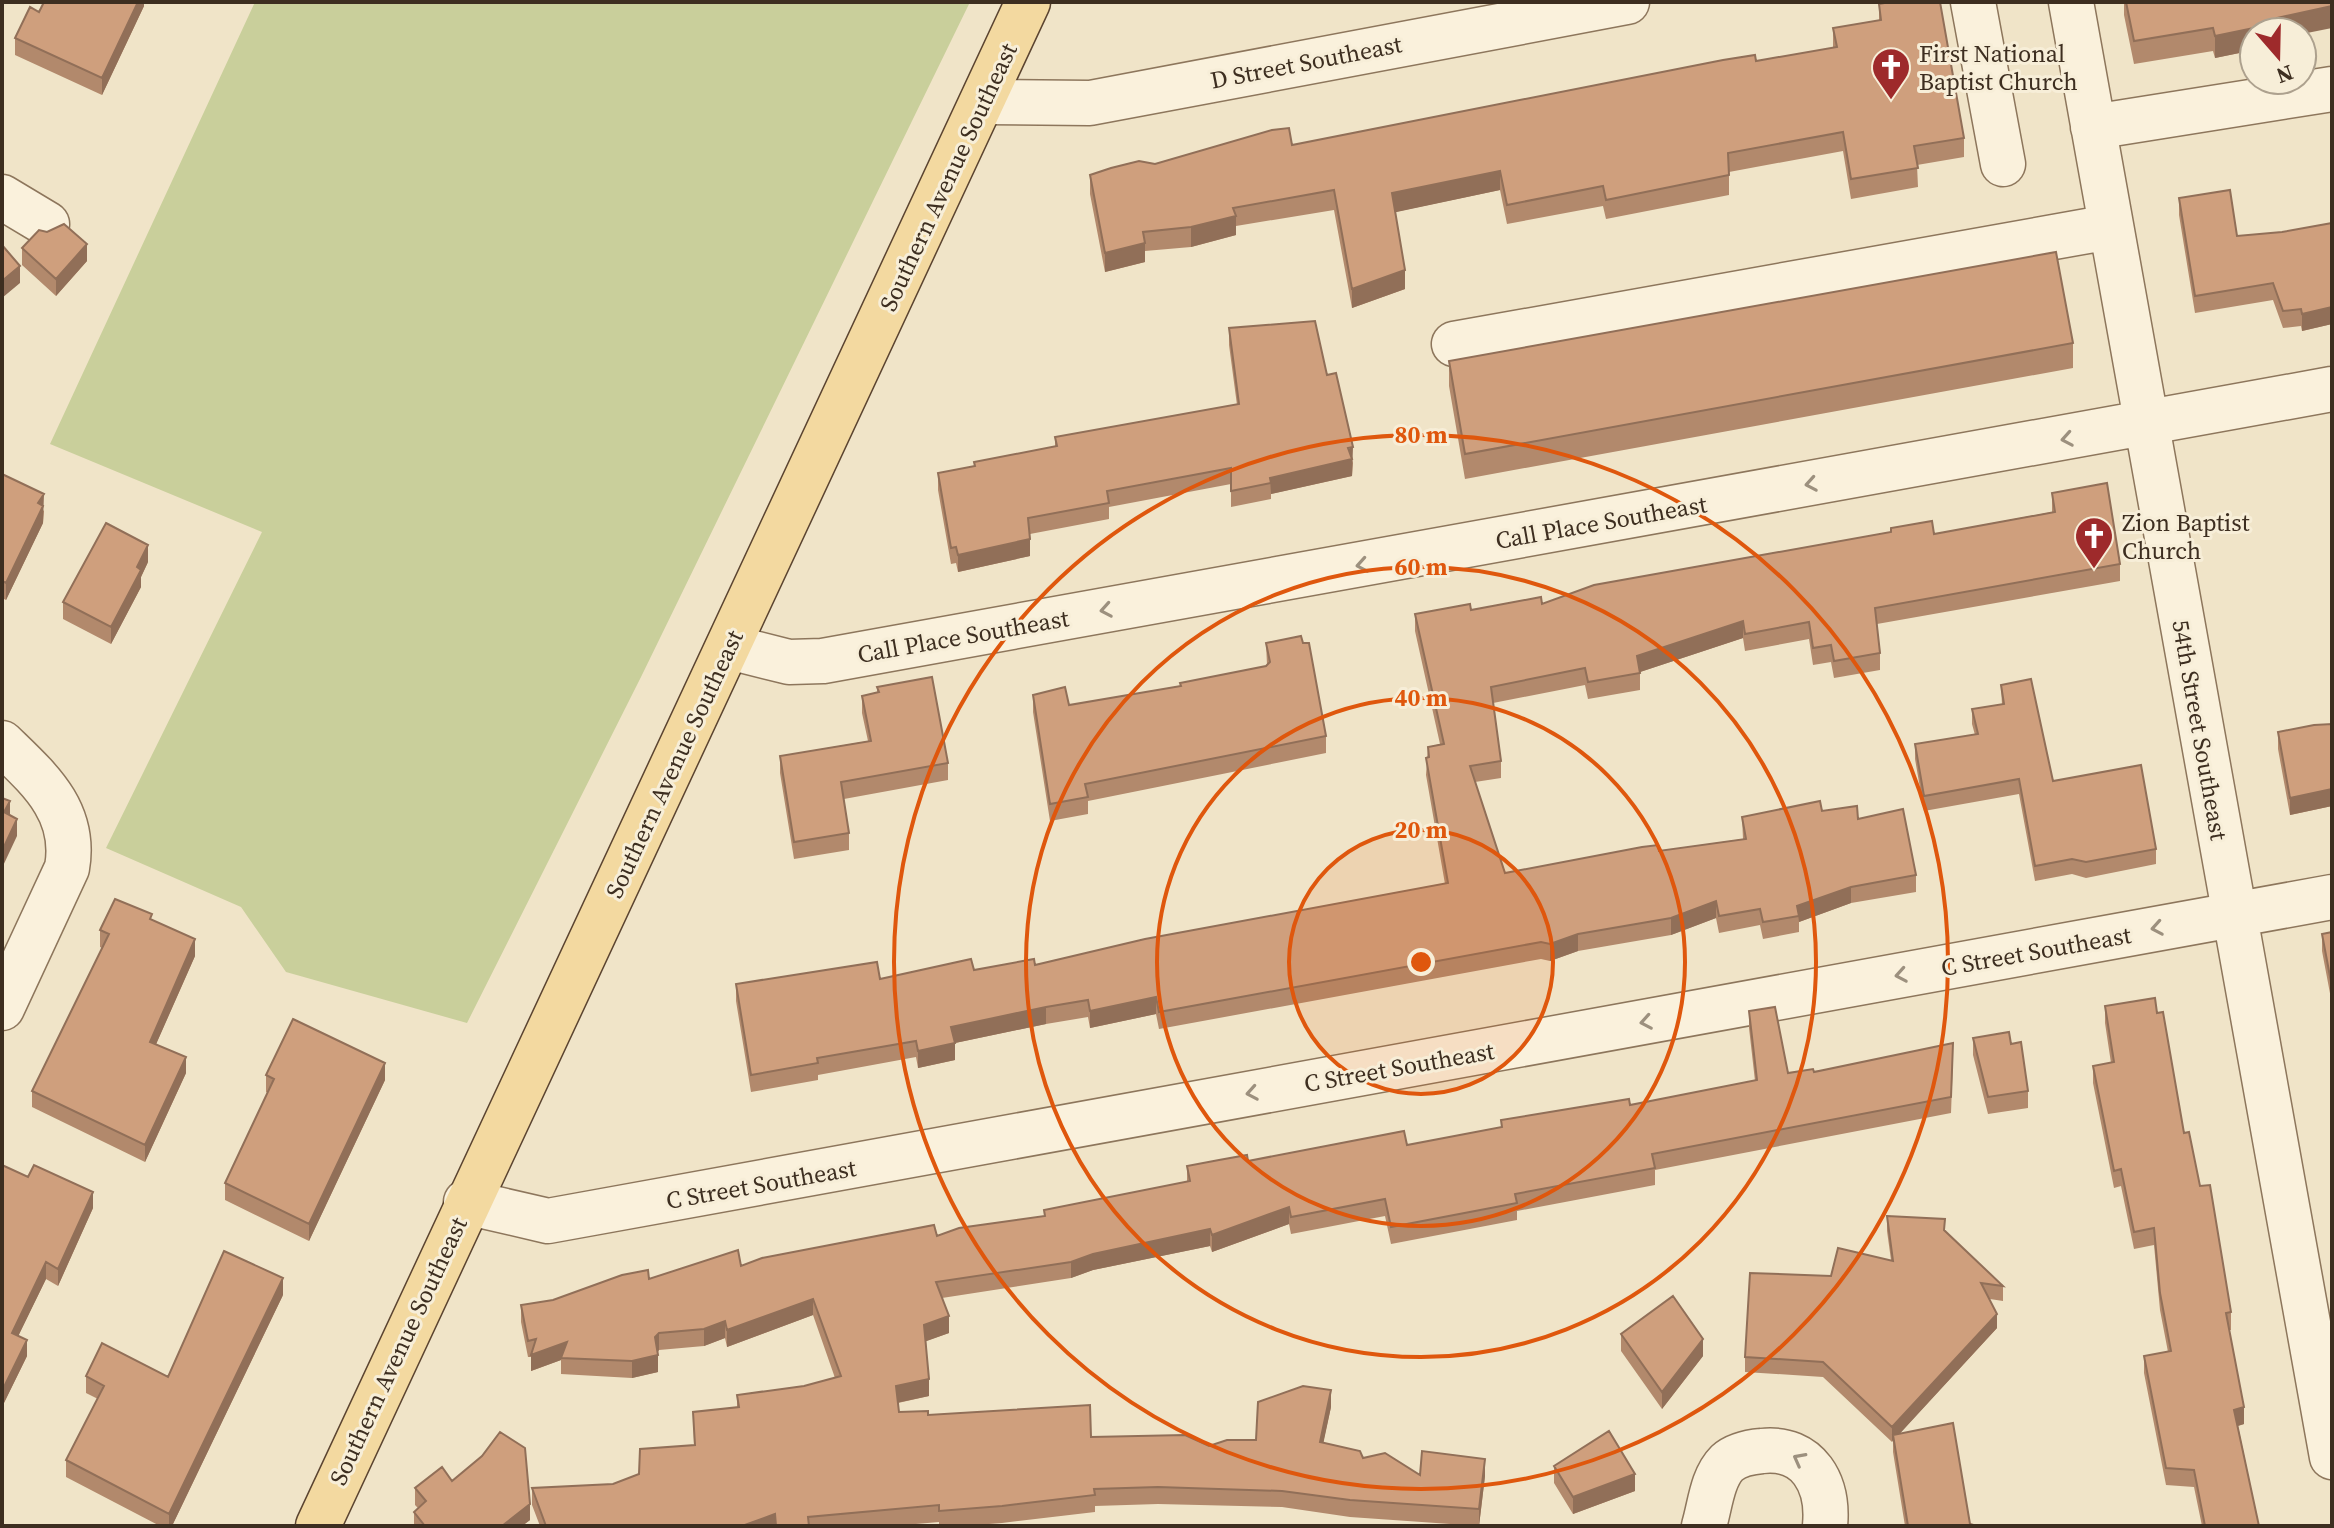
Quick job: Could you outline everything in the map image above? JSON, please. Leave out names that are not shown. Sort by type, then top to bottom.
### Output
[{"type":"main road","name":"Southern Avenue Southeast","points":[[318,1526],[466,1202],[729,647],[1028,2]]},
{"type":"street","name":"D Street Southeast","points":[[984,102],[1090,103],[1627,2]]},
{"type":"street","points":[[1973,2],[2003,164]]},
{"type":"street","name":"54th Street Southeast","points":[[2071,2],[2144,425],[2328,1410],[2332,1457]]},
{"type":"street","points":[[2093,127],[2332,89]]},
{"type":"street","points":[[2,197],[47,224]]},
{"type":"street","points":[[1454,344],[2110,227]]},
{"type":"street","name":"Call Place Southeast","points":[[729,647],[789,662],[823,661],[2332,389]]},
{"type":"street","points":[[2,743],[55,798],[69,838],[67,868],[2,1008]]},
{"type":"street","name":"C Street Southeast","points":[[466,1202],[548,1221],[2332,897]]},
{"type":"street","points":[[1704,1526],[1717,1479],[1728,1462],[1748,1452],[1769,1450],[1791,1453],[1810,1464],[1821,1483],[1827,1507],[1825,1526]]},
{"type":"green space","points":[[255,2],[970,2],[641,677],[467,1023],[286,972],[241,907],[106,848],[262,532],[50,444]]},
{"type":"building","points":[[44,2],[138,2],[102,78],[15,38],[30,7],[39,12]]},
{"type":"building","points":[[1940,2],[1964,138],[1914,146],[1918,168],[1851,179],[1843,132],[1728,153],[1729,175],[1606,200],[1603,186],[1507,205],[1500,171],[1392,193],[1405,270],[1352,289],[1334,190],[1233,208],[1236,216],[1191,227],[1143,232],[1145,243],[1105,253],[1090,175],[1111,168],[1139,161],[1155,164],[1272,130],[1289,128],[1292,145],[1723,60],[1755,55],[1756,61],[1837,47],[1833,28],[1881,20],[1879,4]]},
{"type":"building","points":[[2126,2],[2332,2],[2332,6],[2286,16],[2238,16],[2238,31],[2215,36],[2213,28],[2134,41]]},
{"type":"building","points":[[2230,190],[2237,236],[2332,223],[2332,307],[2302,314],[2301,309],[2283,311],[2273,283],[2195,296],[2179,198]]},
{"type":"building","points":[[64,224],[87,244],[56,279],[22,248],[39,230],[47,232]]},
{"type":"building","points":[[2,245],[20,266],[2,281]]},
{"type":"building","points":[[2056,252],[2073,343],[1465,454],[1449,361]]},
{"type":"building","points":[[1315,321],[1327,375],[1336,373],[1353,447],[1348,448],[1352,459],[1270,478],[1271,483],[1231,491],[1231,468],[1107,491],[1109,503],[1028,518],[1030,539],[958,555],[956,547],[951,548],[938,473],[975,466],[974,462],[1057,446],[1055,437],[1239,404],[1229,328]]},
{"type":"building","points":[[2,474],[44,494],[38,503],[43,506],[6,583],[2,581]]},
{"type":"building","points":[[2107,483],[2120,564],[1875,608],[1880,653],[1834,661],[1831,645],[1813,648],[1809,622],[1745,634],[1743,621],[1637,656],[1640,673],[1588,682],[1585,668],[1491,687],[1501,761],[1470,766],[1505,873],[1642,847],[1658,845],[1659,851],[1746,839],[1742,817],[1820,801],[1822,811],[1857,806],[1858,819],[1903,809],[1916,875],[1851,887],[1797,906],[1799,916],[1763,922],[1760,909],[1719,916],[1716,901],[1671,918],[1578,934],[1550,944],[1541,942],[1159,1012],[1156,997],[1090,1011],[1088,1000],[1046,1007],[951,1027],[955,1043],[918,1051],[916,1041],[817,1058],[818,1063],[751,1075],[736,984],[877,962],[880,979],[971,959],[974,970],[1034,959],[1035,965],[1145,939],[1448,883],[1426,758],[1429,757],[1428,747],[1444,744],[1415,614],[1470,604],[1471,610],[1541,597],[1542,604],[1594,585],[1891,532],[1891,528],[1932,521],[1934,534],[2055,512],[2052,493]]},
{"type":"building","points":[[106,523],[148,545],[137,567],[141,570],[111,627],[63,602]]},
{"type":"building","points":[[1301,636],[1303,643],[1309,643],[1326,736],[1085,784],[1088,797],[1050,804],[1033,695],[1065,687],[1069,705],[1181,686],[1180,683],[1266,666],[1270,662],[1266,643]]},
{"type":"building","points":[[932,677],[948,763],[841,782],[849,833],[794,842],[780,756],[871,741],[862,696],[879,692],[877,687]]},
{"type":"building","points":[[2031,679],[2053,781],[2141,765],[2156,849],[2086,862],[2072,859],[2035,866],[2019,779],[1924,796],[1915,744],[1978,734],[1972,709],[2004,704],[2001,685]]},
{"type":"building","points":[[2332,724],[2332,789],[2290,798],[2278,732]]},
{"type":"building","points":[[2,798],[10,801],[4,812],[17,819],[2,851]]},
{"type":"building","points":[[115,899],[152,914],[150,919],[195,939],[150,1042],[186,1057],[145,1145],[32,1091],[109,934],[100,930]]},
{"type":"building","points":[[2332,932],[2332,987],[2322,934]]},
{"type":"building","points":[[2155,998],[2157,1013],[2163,1012],[2184,1133],[2189,1132],[2200,1186],[2210,1185],[2231,1312],[2226,1313],[2244,1407],[2234,1410],[2259,1526],[2205,1526],[2194,1470],[2166,1468],[2144,1356],[2171,1351],[2160,1293],[2154,1228],[2134,1232],[2121,1169],[2114,1171],[2093,1066],[2114,1062],[2105,1006]]},
{"type":"building","points":[[1775,1007],[1788,1073],[1813,1069],[1814,1072],[1953,1043],[1951,1097],[1652,1154],[1655,1168],[1515,1194],[1517,1203],[1391,1227],[1385,1199],[1291,1217],[1289,1207],[1212,1235],[1210,1229],[1093,1254],[1071,1262],[936,1282],[949,1316],[924,1325],[929,1379],[896,1386],[899,1412],[928,1411],[928,1415],[1090,1405],[1091,1437],[1185,1435],[1209,1446],[1227,1440],[1256,1440],[1258,1402],[1303,1386],[1331,1390],[1320,1442],[1360,1451],[1363,1458],[1385,1453],[1420,1475],[1422,1451],[1485,1459],[1479,1509],[1350,1500],[1282,1491],[1158,1487],[1094,1489],[1095,1495],[1002,1506],[939,1511],[939,1505],[808,1517],[809,1526],[776,1526],[775,1514],[742,1526],[546,1526],[532,1488],[613,1484],[639,1474],[640,1449],[695,1445],[693,1412],[739,1407],[737,1395],[804,1386],[841,1376],[813,1299],[727,1330],[725,1321],[704,1329],[659,1333],[655,1337],[658,1355],[632,1361],[561,1358],[567,1342],[531,1355],[536,1339],[528,1341],[521,1305],[553,1300],[622,1275],[648,1270],[649,1279],[738,1250],[741,1266],[762,1258],[934,1225],[937,1236],[959,1228],[1045,1216],[1044,1210],[1190,1181],[1187,1166],[1219,1160],[1247,1155],[1248,1161],[1404,1131],[1407,1145],[1502,1127],[1501,1120],[1629,1099],[1630,1105],[1757,1080],[1749,1011]]},
{"type":"building","points":[[293,1019],[385,1063],[309,1224],[225,1183],[274,1079],[266,1075]]},
{"type":"building","points":[[2009,1032],[2011,1044],[2021,1042],[2028,1091],[1988,1097],[1973,1038]]},
{"type":"building","points":[[2,1165],[28,1177],[34,1165],[93,1192],[58,1269],[46,1262],[12,1333],[27,1340],[2,1391]]},
{"type":"building","points":[[1887,1216],[1945,1219],[1944,1230],[2003,1286],[1981,1283],[1997,1314],[1892,1427],[1823,1362],[1745,1357],[1750,1273],[1831,1276],[1838,1248],[1893,1261]]},
{"type":"building","points":[[224,1251],[283,1278],[169,1514],[66,1460],[104,1386],[86,1376],[102,1343],[168,1377]]},
{"type":"building","points":[[1673,1296],[1703,1339],[1662,1392],[1621,1334]]},
{"type":"building","points":[[1953,1423],[1970,1524],[1977,1526],[1908,1526],[1893,1435]]},
{"type":"building","points":[[1609,1431],[1635,1474],[1573,1497],[1554,1466]]},
{"type":"building","points":[[500,1432],[525,1448],[530,1504],[502,1526],[425,1526],[414,1512],[426,1501],[415,1488],[442,1467],[452,1481],[482,1456]]},
{"type":"place","name":"First National Baptist Church","points":[[1891,101]]},
{"type":"place","name":"Zion Baptist Church","points":[[2094,570]]}]
